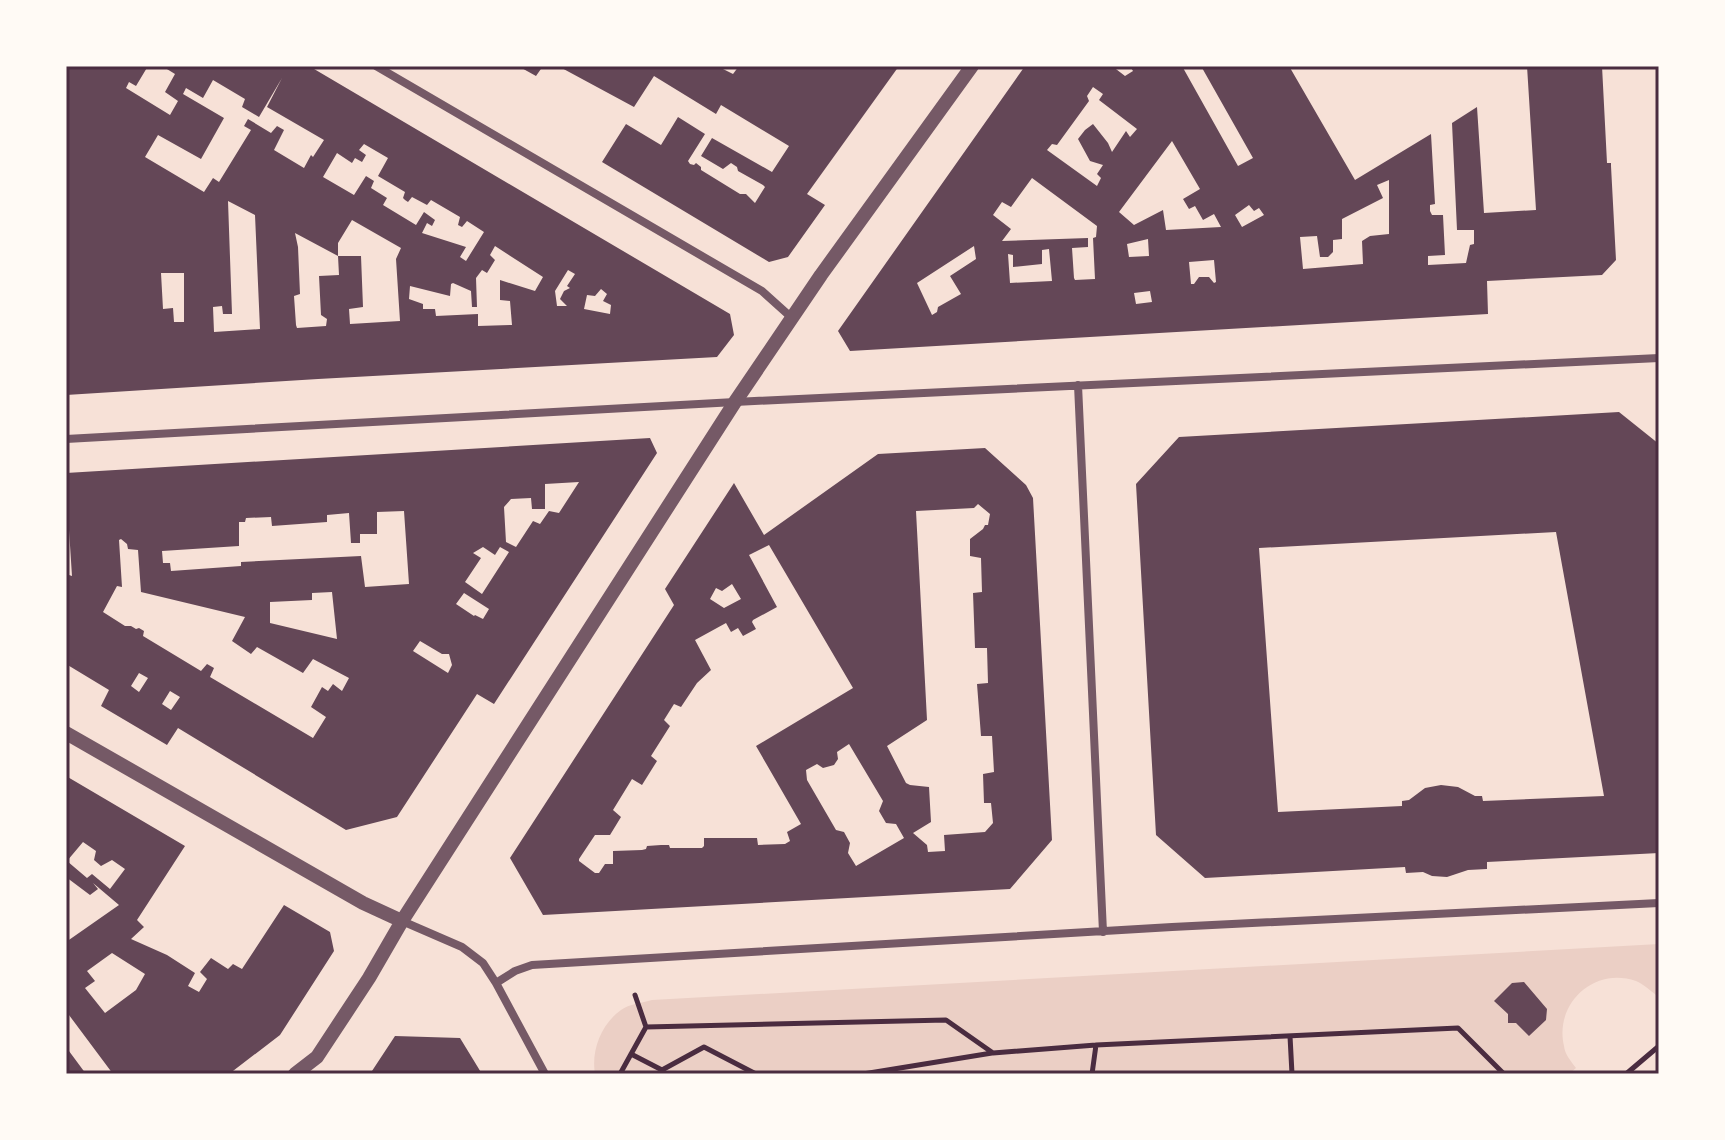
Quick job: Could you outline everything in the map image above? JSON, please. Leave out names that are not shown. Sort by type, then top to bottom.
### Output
[{"type":"street","points":[[376,66],[762,291],[792,318]]},
{"type":"street","points":[[295,1074],[317,1057],[369,978],[402,921],[735,402],[821,275],[972,66]]},
{"type":"street","points":[[66,439],[735,402],[1659,358]]},
{"type":"street","points":[[1078,385],[1103,932]]},
{"type":"street","points":[[66,733],[363,903],[462,947],[483,963],[545,1074]]},
{"type":"street","points":[[496,983],[532,965],[1659,903]]},
{"type":"path","points":[[620,1074],[646,1027],[635,995]]},
{"type":"path","points":[[646,1027],[946,1020],[993,1053]]},
{"type":"path","points":[[863,1074],[993,1053],[1096,1045],[1458,1028],[1504,1074]]},
{"type":"path","points":[[1290,1036],[1292,1074]]},
{"type":"path","points":[[1092,1074],[1096,1045]]},
{"type":"path","points":[[1626,1074],[1659,1046]]},
{"type":"path","points":[[631,1054],[662,1072],[704,1047],[756,1074]]},
{"type":"path","points":[[922,1065],[923,1074]]},
{"type":"shaded area","points":[[1659,944],[1659,992],[1656,995],[1636,981],[1606,979],[1580,992],[1571,1003],[1562,1031],[1568,1058],[1576,1068],[1569,1074],[595,1074],[596,1047],[608,1023],[624,1008],[652,1000]]},
{"type":"building","points":[[66,66],[132,66],[136,69],[138,66],[148,66],[136,86],[129,82],[126,88],[170,115],[178,101],[165,92],[175,74],[162,66],[309,66],[730,314],[734,335],[717,357],[66,395]],"holes":[[[282,78],[267,107],[324,140],[304,168],[274,150],[284,130],[277,126],[271,133],[248,119],[244,126],[251,130],[219,182],[213,178],[204,192],[145,157],[158,135],[201,159],[224,118],[183,94],[186,88],[203,98],[213,80],[245,99],[242,107],[259,117]],[[364,144],[388,158],[378,176],[405,192],[403,198],[408,202],[412,197],[427,205],[431,200],[460,217],[458,225],[462,227],[467,221],[484,232],[466,261],[460,257],[466,247],[422,233],[427,223],[432,226],[435,220],[424,212],[416,225],[383,205],[387,198],[371,188],[374,181],[366,176],[354,195],[323,177],[337,153],[352,163],[355,158],[362,162],[366,155],[359,150]],[[228,201],[255,215],[260,329],[214,332],[213,307],[222,306],[223,314],[232,314]],[[352,220],[401,248],[396,259],[400,321],[350,324],[349,309],[363,307],[361,256],[338,256],[338,243]],[[295,233],[338,256],[339,275],[319,276],[321,315],[327,319],[326,326],[297,328],[294,296],[300,294]],[[495,246],[543,277],[535,291],[500,280],[500,300],[510,301],[512,325],[478,326],[478,314],[436,316],[435,309],[423,309],[423,304],[409,299],[410,286],[450,296],[453,283],[471,291],[472,307],[477,307],[476,278],[482,270],[487,273],[495,260],[490,255]],[[568,270],[575,274],[567,286],[570,288],[564,291],[560,299],[567,306],[557,306],[555,291]],[[161,273],[184,273],[184,322],[174,322],[173,308],[163,309]],[[601,289],[607,294],[603,301],[611,305],[610,314],[584,309],[587,295],[595,296]]]},
{"type":"building","points":[[518,66],[543,66],[536,76]]},
{"type":"building","points":[[558,66],[717,66],[733,74],[739,66],[899,66],[807,194],[825,205],[788,257],[769,262],[602,162],[626,124],[661,145],[678,117],[705,134],[688,161],[690,164],[696,163],[701,170],[740,194],[746,194],[755,203],[765,187],[763,185],[738,171],[731,163],[723,169],[701,156],[712,138],[772,172],[789,146],[721,105],[716,114],[654,76],[634,107]]},
{"type":"building","points":[[1025,66],[1112,66],[1125,76],[1133,71],[1130,66],[1182,66],[1238,166],[1253,158],[1201,66],[1289,66],[1355,180],[1431,134],[1435,204],[1430,205],[1430,211],[1432,215],[1443,215],[1445,255],[1428,256],[1428,265],[1466,263],[1470,245],[1474,244],[1474,230],[1457,230],[1452,123],[1477,107],[1484,213],[1536,210],[1527,66],[1602,66],[1616,260],[1602,275],[1487,281],[1488,314],[850,351],[838,331]],"holes":[[[1093,87],[1103,94],[1099,100],[1137,129],[1130,137],[1126,131],[1112,152],[1093,124],[1078,139],[1090,161],[1103,165],[1097,174],[1101,178],[1097,186],[1047,150],[1052,144],[1057,145],[1089,101],[1087,96]],[[1172,141],[1200,189],[1183,199],[1189,209],[1195,206],[1203,220],[1214,214],[1221,227],[1166,230],[1163,210],[1134,225],[1119,212]],[[1032,178],[1097,226],[1096,237],[1093,238],[1095,279],[1074,278],[1072,248],[1088,247],[1088,238],[1002,241],[1011,229],[993,215],[1002,202],[1011,207]],[[1389,180],[1389,234],[1370,236],[1362,241],[1363,264],[1303,269],[1300,237],[1317,236],[1320,257],[1328,257],[1333,252],[1333,240],[1342,239],[1342,219],[1383,198],[1377,185]],[[1249,205],[1254,211],[1259,208],[1264,215],[1242,227],[1235,215]],[[1148,239],[1149,256],[1129,257],[1127,244]],[[974,246],[976,259],[950,276],[961,294],[938,307],[932,315],[917,283]],[[1049,249],[1052,281],[1010,283],[1008,254],[1013,255],[1013,267],[1042,264],[1042,250]],[[1214,260],[1216,282],[1209,277],[1199,277],[1191,284],[1189,262]],[[1150,291],[1152,302],[1136,304],[1134,293]]]},
{"type":"building","points":[[1619,412],[1659,444],[1659,853],[1487,862],[1487,869],[1468,870],[1447,877],[1423,872],[1406,873],[1405,867],[1205,878],[1156,835],[1136,484],[1179,437]],"holes":[[[1556,532],[1604,796],[1483,801],[1482,796],[1475,796],[1458,787],[1441,785],[1425,788],[1409,800],[1402,801],[1402,806],[1278,812],[1259,548]]]},
{"type":"building","points":[[650,438],[657,453],[494,704],[477,694],[397,817],[346,830],[178,728],[167,745],[101,706],[109,690],[66,664],[66,581],[69,575],[72,576],[69,530],[66,530],[66,473]],"holes":[[[579,482],[559,513],[549,511],[540,524],[533,521],[516,547],[506,542],[504,507],[511,499],[531,498],[532,509],[545,509],[545,484]],[[404,511],[409,584],[365,587],[361,556],[241,562],[241,566],[171,571],[170,563],[163,563],[162,551],[239,546],[239,522],[245,522],[246,518],[271,517],[272,526],[327,522],[327,515],[349,513],[351,543],[360,543],[360,534],[377,534],[377,512]],[[121,539],[128,549],[138,550],[141,592],[245,617],[232,641],[251,654],[257,647],[303,673],[313,659],[349,678],[342,691],[333,684],[328,691],[322,687],[311,707],[326,717],[313,738],[210,677],[214,668],[207,664],[201,671],[143,636],[144,631],[125,626],[103,612],[117,586],[122,587]],[[483,547],[495,555],[500,547],[509,552],[482,594],[465,582],[481,558],[473,553]],[[332,592],[337,639],[270,623],[270,602],[312,600],[312,593]],[[464,593],[489,609],[483,619],[456,604]],[[420,641],[442,654],[449,654],[452,665],[448,673],[413,651]],[[139,673],[148,678],[139,692],[131,686]],[[170,691],[180,697],[171,710],[162,704]]]},
{"type":"building","points":[[985,448],[1026,485],[1033,498],[1052,840],[1010,889],[543,915],[510,858],[674,605],[665,589],[734,483],[764,535],[878,454]],"holes":[[[978,504],[990,514],[988,525],[970,539],[970,556],[981,558],[982,592],[973,593],[975,648],[987,648],[988,683],[977,684],[981,736],[992,736],[994,772],[983,774],[984,803],[991,803],[993,823],[985,832],[944,835],[945,851],[928,852],[927,845],[913,833],[931,822],[929,787],[906,783],[887,746],[927,720],[916,511],[974,508]],[[769,545],[853,688],[756,746],[801,824],[787,832],[790,841],[785,844],[758,845],[757,838],[704,838],[702,848],[661,845],[647,846],[642,850],[613,851],[613,864],[605,864],[599,873],[595,873],[579,859],[595,835],[610,835],[621,817],[613,810],[632,779],[642,785],[657,761],[651,756],[670,726],[664,720],[674,704],[681,707],[697,683],[711,670],[695,640],[726,623],[731,632],[738,628],[743,636],[756,629],[753,620],[777,607],[749,555]],[[732,584],[741,599],[724,608],[710,599],[716,588],[722,591]],[[849,744],[883,801],[879,811],[886,823],[896,824],[904,838],[856,866],[848,853],[850,843],[844,832],[836,830],[807,780],[806,770],[817,764],[823,768],[834,765],[838,759],[837,752]]]},
{"type":"building","points":[[66,776],[185,846],[137,920],[144,927],[131,939],[167,955],[195,973],[188,986],[199,992],[207,979],[200,972],[211,958],[228,969],[233,964],[242,969],[284,905],[330,932],[334,951],[280,1035],[229,1074],[113,1074],[66,1011],[66,942],[119,905],[93,883],[98,889],[90,895],[66,877]],"holes":[[[83,842],[96,851],[94,860],[101,866],[112,860],[125,869],[110,889],[92,874],[87,878],[67,861]],[[112,953],[145,974],[136,990],[105,1013],[85,988],[95,981],[87,971]]]},
{"type":"building","points":[[1524,982],[1547,1009],[1546,1020],[1529,1036],[1516,1023],[1508,1023],[1508,1014],[1494,1001],[1512,983]]},
{"type":"building","points":[[395,1036],[460,1038],[482,1074],[370,1074]]},
{"type":"building","points":[[66,1047],[86,1074],[66,1074]]}]
